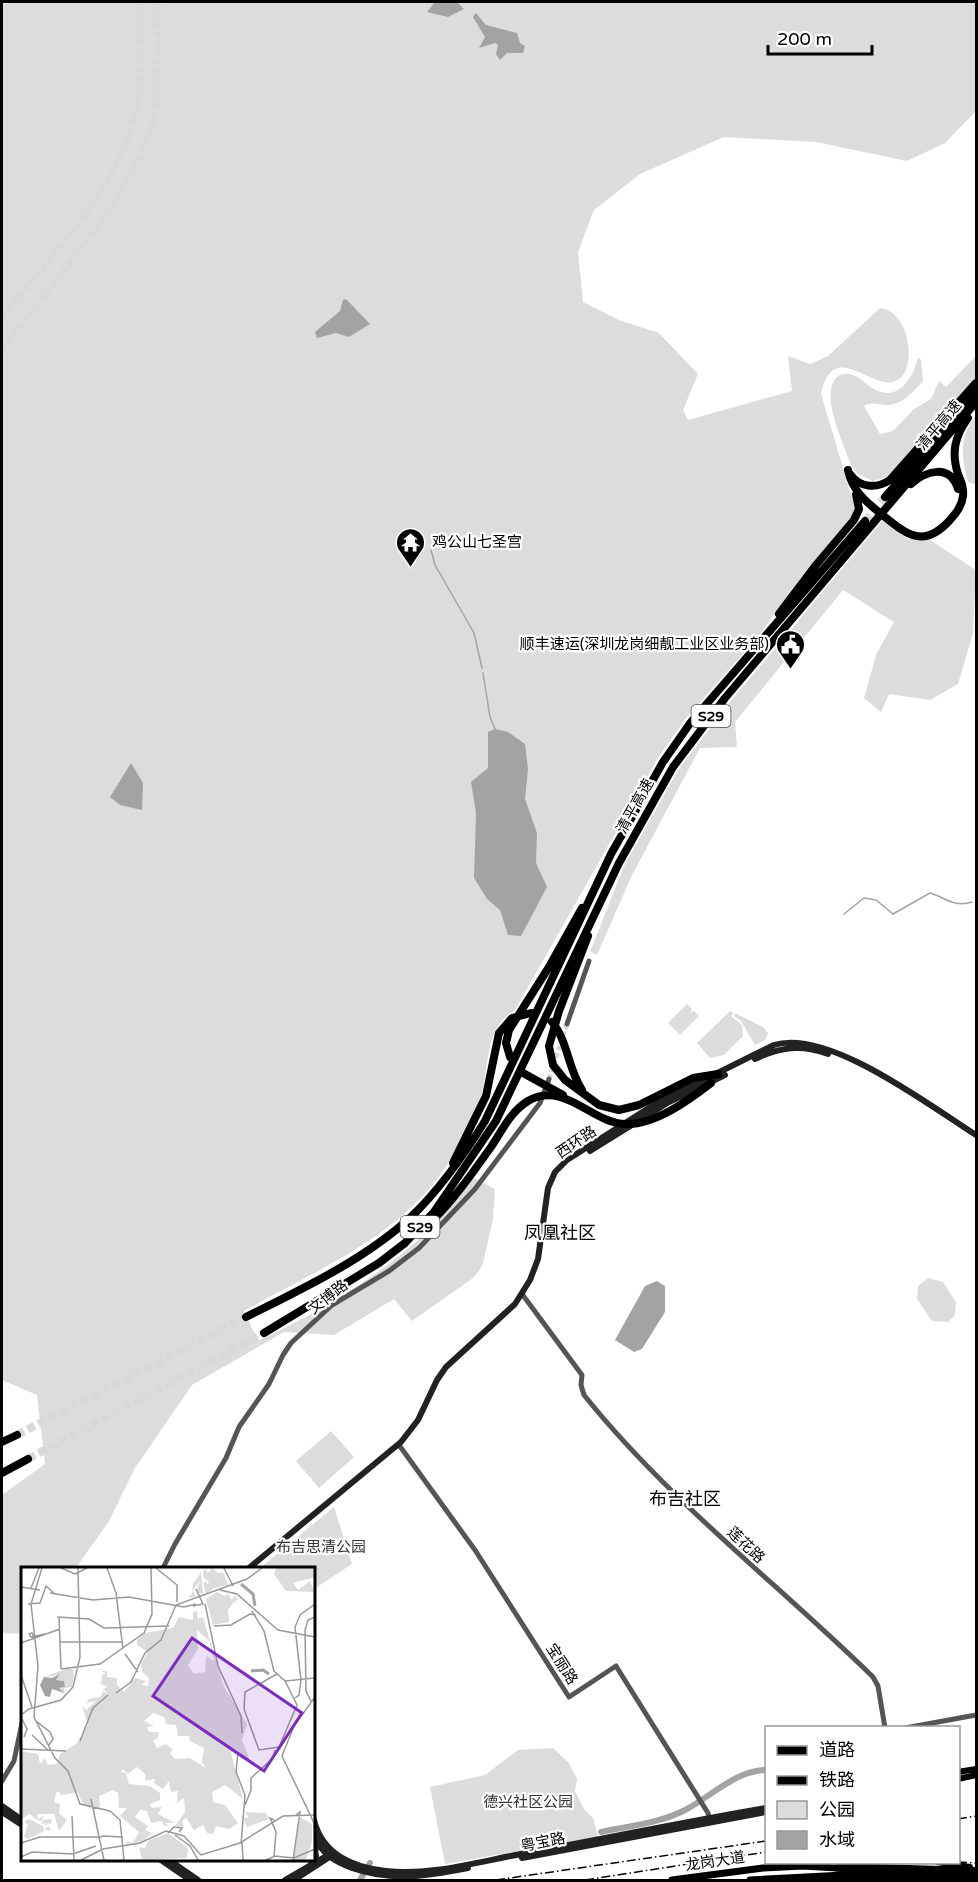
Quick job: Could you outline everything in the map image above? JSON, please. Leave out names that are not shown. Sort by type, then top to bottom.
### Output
[{"type":"highway","points":[[848,470],[862,484],[875,486],[886,482],[924,445],[976,383]]},
{"type":"highway","name":"清平高速","points":[[888,499],[976,391]]},
{"type":"highway","name":"清平高速","points":[[246,1317],[375,1244],[411,1217],[463,1157],[484,1121],[611,854],[651,782],[691,722],[976,402]]},
{"type":"highway","points":[[850,480],[864,501],[903,532],[916,537],[934,534],[955,515],[962,503],[963,490],[955,464],[954,447],[961,428],[976,408]]},
{"type":"highway","points":[[761,642],[807,576],[857,516],[858,500],[848,470]]},
{"type":"highway","points":[[848,470],[854,483],[867,499],[900,525],[917,533],[928,532],[941,524],[956,505],[959,491],[954,479],[947,473],[930,472],[888,499]]},
{"type":"highway","name":"清平高速","points":[[264,1333],[314,1305],[380,1263],[405,1243],[455,1185],[496,1121],[619,863],[673,767],[868,522]]},
{"type":"highway","points":[[510,1056],[506,1039],[513,1022],[549,967],[611,854]]},
{"type":"highway","points":[[619,863],[551,1034],[549,1046],[553,1065],[565,1080],[589,1098],[609,1109],[628,1108],[693,1078],[718,1074]]},
{"type":"highway","points":[[439,1187],[481,1109],[490,1084],[499,1033],[512,1018],[531,1013]]},
{"type":"highway","points":[[548,1018],[560,1033],[574,1076],[589,1098]]},
{"type":"highway","points":[[523,1073],[612,1122],[626,1124],[645,1122],[678,1105],[711,1083]]},
{"type":"highway","points":[[405,1243],[446,1206],[512,1114],[533,1099],[554,1096],[580,1105]]},
{"type":"highway","points":[[2,1442],[17,1435]]},
{"type":"highway","points":[[2,1473],[28,1459]]},
{"type":"highway","points":[[763,1868],[772,1864]]},
{"type":"highway","name":"龙岗大道","points":[[672,1881],[763,1868],[803,1866],[976,1876]]},
{"type":"highway","name":"龙岗大道","points":[[750,1881],[803,1876],[867,1876],[964,1881]]},
{"type":"main road","name":"西环路","points":[[523,1296],[540,1252],[548,1188],[561,1166],[655,1104],[785,1041],[800,1042],[841,1054],[898,1085],[976,1136]]},
{"type":"main road","name":"西环路","points":[[257,1567],[399,1447],[418,1428],[440,1382],[450,1369],[466,1352],[504,1322],[523,1296],[544,1253],[552,1189],[564,1168],[657,1109],[774,1050],[800,1047],[823,1052],[848,1062],[976,1136]]},
{"type":"main road","name":"西环路","points":[[251,1567],[399,1447]]},
{"type":"main road","points":[[960,1772],[976,1769]]},
{"type":"main road","points":[[960,1779],[976,1775]]},
{"type":"main road","points":[[2,1806],[21,1819]]},
{"type":"main road","name":"粤宝路","points":[[329,1856],[371,1872],[400,1873],[462,1865],[765,1810]]},
{"type":"main road","points":[[2,1812],[21,1825]]},
{"type":"main road","points":[[315,1823],[329,1856]]},
{"type":"main road","points":[[315,1839],[329,1856]]},
{"type":"main road","points":[[285,1881],[329,1856]]},
{"type":"main road","points":[[294,1881],[329,1856]]},
{"type":"main road","points":[[162,1861],[190,1881]]},
{"type":"main road","points":[[170,1861],[198,1881]]},
{"type":"main road","points":[[309,1866],[312,1861]]},
{"type":"main road","points":[[856,1864],[856,1881]]},
{"type":"main road","points":[[856,1864],[862,1881]]},
{"type":"main road","points":[[829,1867],[856,1864],[937,1865],[976,1869]]},
{"type":"main road","points":[[803,1876],[869,1881]]},
{"type":"street","points":[[567,1024],[589,961]]},
{"type":"street","name":"文博路","points":[[164,1567],[226,1458],[239,1427],[269,1384],[282,1355],[291,1343],[332,1305],[389,1271],[419,1248],[475,1189],[540,1103],[549,1079]]},
{"type":"street","name":"莲花路","points":[[523,1296],[582,1375],[580,1385],[584,1395],[660,1481],[788,1601],[816,1621],[873,1677],[878,1686],[885,1726]]},
{"type":"street","name":"宝丽路","points":[[399,1447],[475,1550],[569,1697],[616,1666],[703,1805],[710,1821]]},
{"type":"street","points":[[916,1726],[976,1715]]},
{"type":"street","points":[[2,1781],[14,1761],[21,1728]]},
{"type":"green space","points":[[2,2],[976,2],[976,111],[945,143],[907,161],[816,142],[724,137],[640,174],[594,210],[578,252],[583,302],[619,320],[659,333],[698,374],[683,410],[688,420],[792,391],[788,356],[810,364],[828,356],[880,308],[890,311],[903,328],[909,351],[908,362],[905,372],[899,379],[889,382],[845,368],[835,369],[827,377],[821,394],[855,508],[851,518],[804,573],[757,638],[686,718],[658,758],[515,1010],[498,1027],[490,1048],[479,1102],[458,1146],[440,1176],[392,1224],[364,1244],[244,1311],[258,1341],[319,1309],[376,1273],[403,1252],[429,1230],[474,1178],[495,1189],[493,1219],[479,1271],[473,1278],[412,1321],[394,1299],[334,1335],[284,1332],[192,1385],[135,1468],[109,1521],[78,1565],[75,1567],[21,1567],[21,1634],[2,1633],[2,1495],[45,1464],[37,1395],[2,1380]]},
{"type":"green space","points":[[976,356],[976,381],[891,476],[873,481],[857,474],[843,445],[832,407],[832,385],[837,377],[843,374],[852,375],[874,389],[890,393],[909,380],[918,357],[921,360],[923,381],[907,397],[893,404],[873,403],[864,406],[880,434],[893,431],[914,409],[931,399],[939,381],[946,387]]},
{"type":"green space","points":[[976,415],[976,485],[968,482],[963,447],[970,423]]},
{"type":"green space","points":[[882,521],[907,539],[930,540],[976,570],[973,633],[958,684],[930,700],[889,694],[881,712],[864,698],[876,655],[894,622],[843,590],[735,722],[737,747],[700,748],[632,875],[597,955],[590,952],[624,866],[678,770],[730,702]]},
{"type":"green space","points":[[687,1004],[692,1009],[690,1013],[694,1011],[699,1016],[680,1035],[668,1023]]},
{"type":"green space","points":[[730,1011],[734,1013],[731,1016],[742,1025],[743,1036],[724,1055],[710,1058],[697,1043]]},
{"type":"green space","points":[[735,1013],[763,1027],[768,1033],[765,1040],[755,1045],[741,1021],[734,1016]]},
{"type":"green space","points":[[928,1278],[943,1282],[956,1302],[955,1315],[948,1322],[932,1321],[917,1299],[918,1286]]},
{"type":"green space","points":[[331,1431],[354,1457],[319,1488],[296,1461]]},
{"type":"green space","name":"布吉思清公园","points":[[334,1507],[352,1564],[315,1588],[315,1567],[261,1567]]},
{"type":"green space","name":"德兴社区公园","points":[[553,1748],[568,1762],[574,1773],[577,1779],[575,1791],[584,1809],[593,1818],[598,1837],[445,1864],[430,1787],[485,1775],[518,1750]]},
{"type":"water","points":[[435,2],[457,2],[464,9],[448,17],[427,12]]},
{"type":"water","points":[[476,13],[486,25],[517,33],[520,43],[525,46],[523,53],[507,53],[500,60],[496,54],[498,45],[495,43],[479,48],[485,37],[473,17]]},
{"type":"water","points":[[346,299],[370,324],[349,337],[336,333],[317,338],[315,332],[340,311],[343,300]]},
{"type":"water","points":[[495,729],[508,732],[525,744],[528,769],[525,799],[537,833],[536,863],[547,887],[521,936],[508,935],[500,910],[487,899],[474,878],[476,813],[471,782],[488,768],[488,732]]},
{"type":"water","points":[[131,763],[143,783],[142,810],[120,805],[110,797]]},
{"type":"water","points":[[657,1281],[665,1286],[665,1312],[642,1349],[634,1352],[615,1340],[645,1286]]},
{"type":"waterway","points":[[431,550],[435,565],[474,633],[482,668]]},
{"type":"waterway","points":[[483,673],[490,717],[495,729]]},
{"type":"waterway","points":[[844,914],[864,898],[876,900],[893,914],[930,893],[954,903],[972,902]]},
{"type":"waterway","points":[[601,1832],[667,1818],[687,1809],[734,1779],[755,1771],[765,1770]]},
{"type":"waterway","points":[[360,1880],[370,1863]]},
{"type":"waterway","points":[[836,1864],[838,1880]]},
{"type":"tunnel","points":[[2,318],[79,223],[112,172],[125,145],[138,103],[139,2]]},
{"type":"tunnel","points":[[2,350],[112,208],[142,153],[153,123],[157,85],[158,2]]},
{"type":"tunnel","points":[[865,521],[885,497]]},
{"type":"tunnel","points":[[549,1079],[567,1024]]},
{"type":"tunnel","points":[[17,1435],[246,1317]]},
{"type":"tunnel","points":[[28,1459],[264,1333]]},
{"type":"railway","points":[[960,1819],[976,1816]]},
{"type":"railway","points":[[496,1880],[765,1841]]},
{"type":"railway","points":[[585,1880],[765,1852]]},
{"type":"railway","points":[[960,1862],[976,1863]]},
{"type":"place","name":"鸡公山七圣宫","points":[[411,568]]},
{"type":"place","name":"顺丰速运(深圳龙岗细靓工业区业务部)","points":[[790,670]]},
{"type":"district","name":"凤凰社区","points":[[560,1233]]},
{"type":"district","name":"布吉社区","points":[[685,1499]]}]
